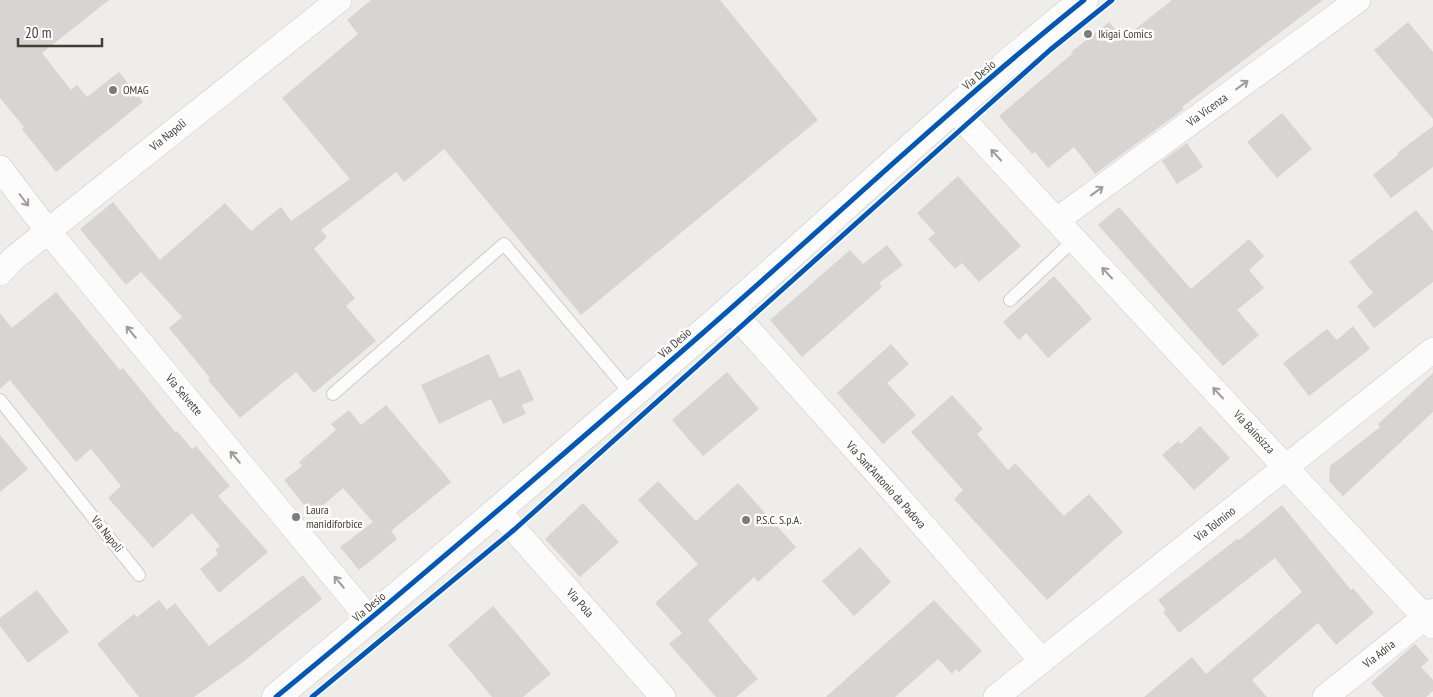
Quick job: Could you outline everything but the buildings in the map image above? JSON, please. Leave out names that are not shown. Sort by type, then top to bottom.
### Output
[{"type":"street","name":"Via Napoli","points":[[0,273],[13,259],[339,0]]},
{"type":"street","name":"Via Desio","points":[[276,697],[370,620],[632,394],[955,108],[1084,0]]},
{"type":"street","name":"Via Vicenza","points":[[1057,220],[1358,0]]},
{"type":"street","name":"Via Bainsizza","points":[[955,108],[967,124],[1286,467],[1431,618]]},
{"type":"street","name":"Via Selvette","points":[[0,168],[48,231],[370,620]]},
{"type":"street","name":"Via Sant'Antonio da Padova","points":[[730,309],[1042,661]]},
{"type":"street","name":"Via Tolmino","points":[[996,697],[1433,350]]},
{"type":"street","name":"Via Pola","points":[[497,510],[663,697]]},
{"type":"street","name":"Via Adria","points":[[1325,697],[1431,618]]},
{"type":"lane","points":[[1010,300],[1076,239]]},
{"type":"lane","points":[[333,394],[504,244],[632,394]]},
{"type":"lane","name":"Via Napoli","points":[[0,400],[139,575]]},
{"type":"cycle path","points":[[276,697],[545,470],[987,81],[1084,0]]},
{"type":"cycle path","points":[[312,697],[515,529],[1050,50],[1112,0]]},
{"type":"place","name":"Ikigai Comics","points":[[1088,34]]},
{"type":"place","name":"OMAG","points":[[113,90]]},
{"type":"place","name":"Laura manidiforbice","points":[[296,517]]},
{"type":"place","name":"P.S.C. S.p.A.","points":[[746,520]]}]
